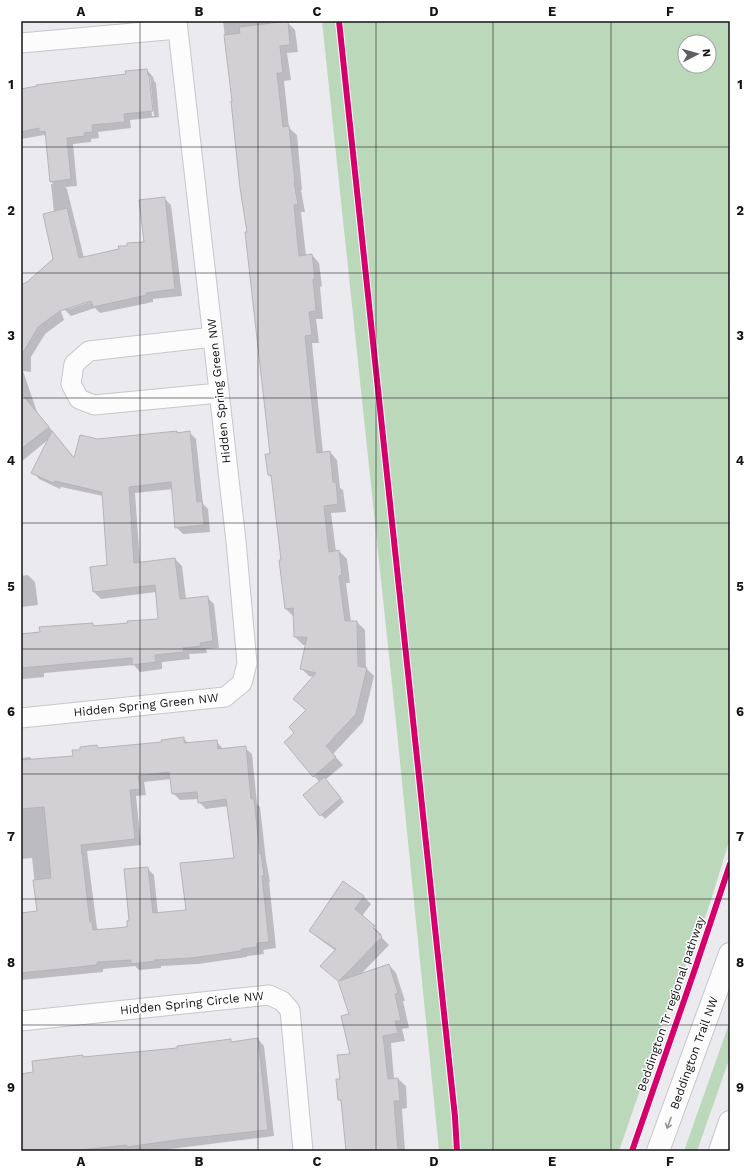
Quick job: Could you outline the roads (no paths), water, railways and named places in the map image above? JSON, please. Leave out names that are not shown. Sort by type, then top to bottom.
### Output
[{"type":"main road","name":"Beddington Trail NW","points":[[658,1151],[730,954]]},
{"type":"main road","points":[[720,1151],[730,1122]]},
{"type":"street","name":"Hidden Spring Green NW","points":[[21,43],[178,25],[236,541],[248,663],[242,683],[225,697],[21,718]]},
{"type":"street","points":[[213,337],[89,351],[74,364],[72,384],[79,399],[94,405],[219,393]]},
{"type":"street","name":"Hidden Spring Circle NW","points":[[21,1021],[270,995],[282,1001],[290,1010],[303,1151]]}]
